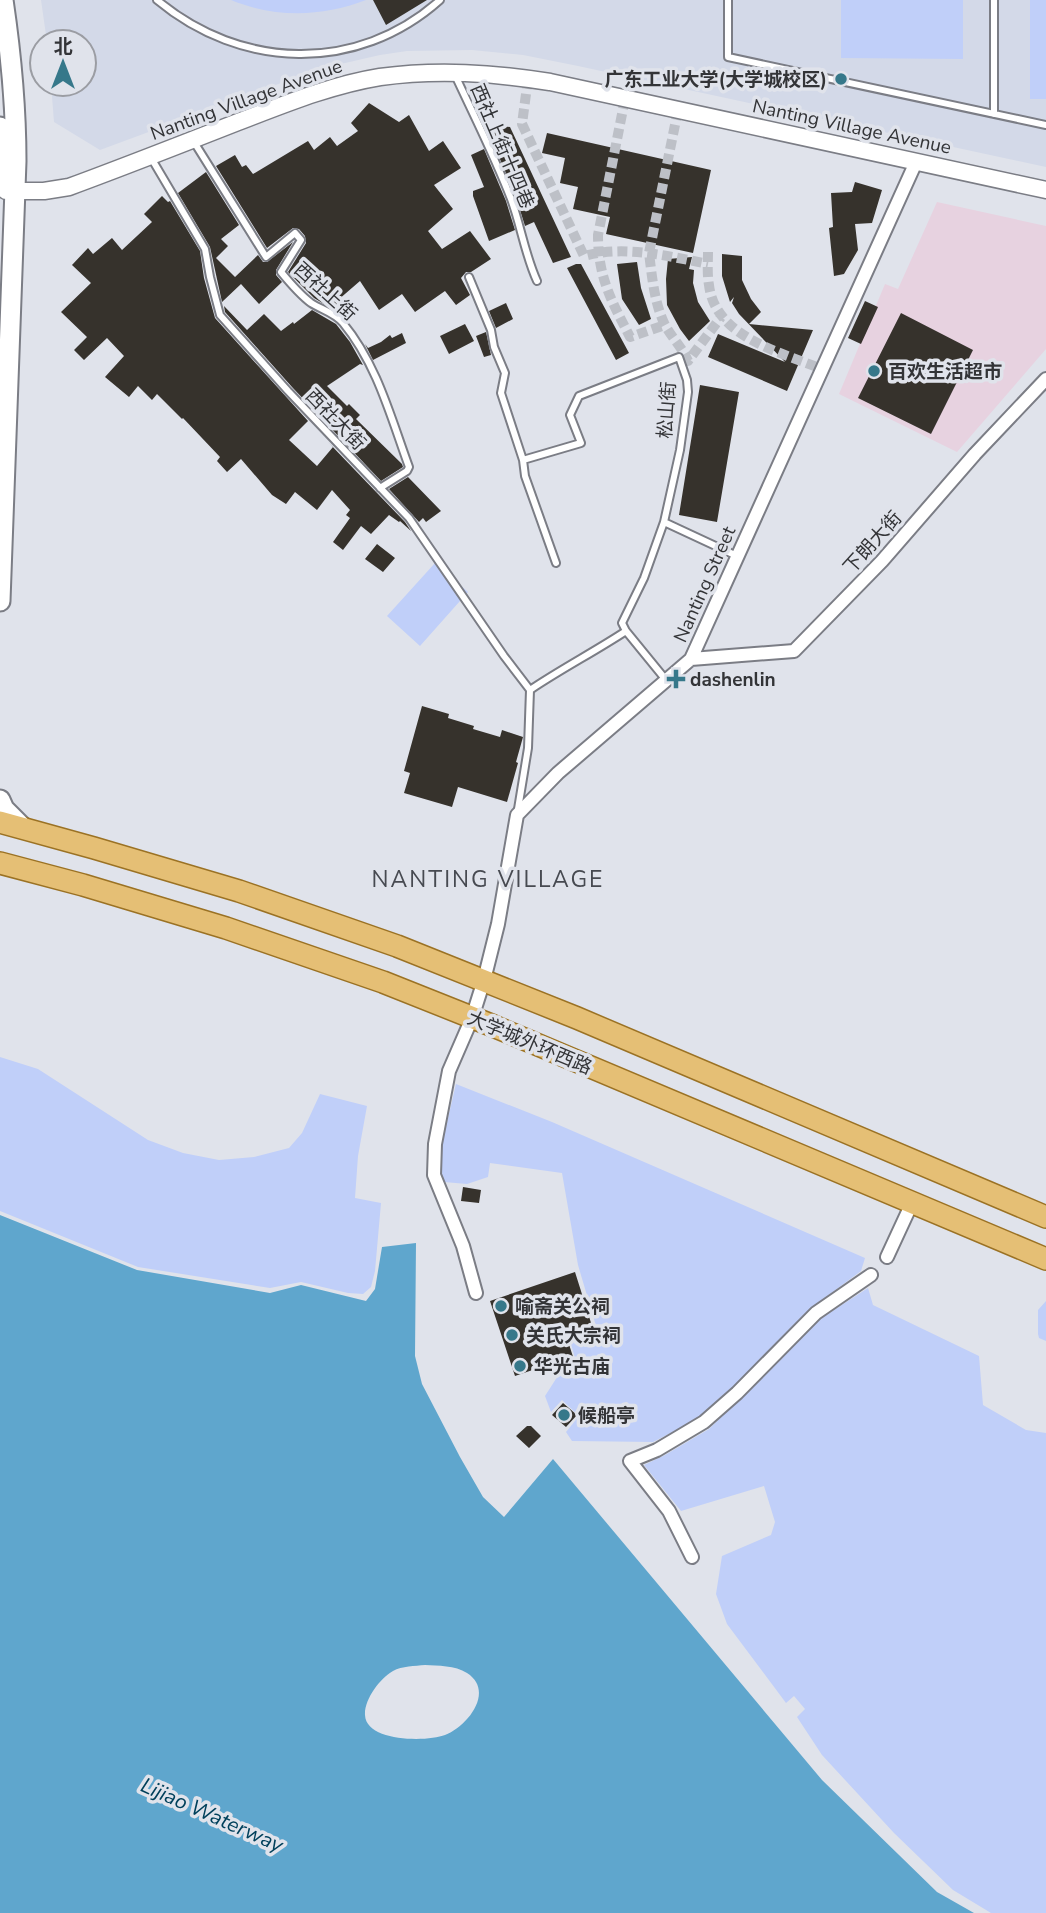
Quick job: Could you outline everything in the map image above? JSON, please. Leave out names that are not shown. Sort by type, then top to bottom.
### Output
[{"type":"main road","points":[[3,0],[16,129],[5,189]]},
{"type":"main road","points":[[0,127],[5,189],[0,601]]},
{"type":"main road","points":[[0,800],[4,809],[22,827]]},
{"type":"main road","name":"大学城外环西路","points":[[0,822],[239,891],[386,942],[484,980],[1046,1217]]},
{"type":"main road","points":[[0,838],[9,829],[22,827]]},
{"type":"main road","name":"大学城外环西路","points":[[4,862],[226,928],[362,975],[472,1018],[1046,1259]]},
{"type":"street","name":"Nanting Village Avenue","points":[[5,189],[44,191],[69,187],[295,100],[353,82],[454,72],[550,82],[1046,190]]},
{"type":"street","name":"Nanting Street","points":[[517,815],[558,773],[691,659],[916,162]]},
{"type":"street","name":"下朗大街","points":[[691,659],[794,651],[883,561],[975,454],[1046,379]]},
{"type":"street","points":[[476,1293],[463,1246],[434,1175],[435,1144],[449,1071],[472,1018],[498,924],[517,815]]},
{"type":"street","points":[[887,1257],[912,1203]]},
{"type":"street","points":[[692,1557],[669,1511],[630,1461],[657,1450],[704,1422],[737,1393],[816,1313],[872,1275]]},
{"type":"lane","points":[[157,0],[184,21],[211,36],[258,49],[302,54],[335,51],[366,43],[406,25],[440,0]]},
{"type":"lane","points":[[728,0],[728,57],[1046,125]]},
{"type":"lane","points":[[994,0],[994,114]]},
{"type":"lane","name":"西社上街十四巷","points":[[454,72],[510,197],[529,264],[537,281]]},
{"type":"lane","name":"西社上街","points":[[192,139],[266,257],[295,233],[301,240],[281,272],[301,295],[343,322],[371,364],[409,467],[380,488]]},
{"type":"lane","name":"西社大街","points":[[150,156],[205,249],[220,315],[409,518],[492,640],[530,690]]},
{"type":"lane","points":[[468,277],[491,330],[494,347],[505,373],[500,393],[523,460],[525,476],[556,563]]},
{"type":"lane","name":"松山街","points":[[523,460],[581,443],[570,415],[579,396],[679,357],[688,392],[680,450],[664,522],[644,578],[622,623],[626,631]]},
{"type":"lane","points":[[664,522],[737,556]]},
{"type":"lane","points":[[517,815],[528,748],[530,690],[626,631],[666,680]]},
{"type":"shaded area","name":"广东工业大学(大学城校区)","points":[[41,0],[1046,0],[1046,167],[578,66],[523,55],[472,50],[407,51],[319,69],[100,150],[54,122],[52,98],[98,98],[98,28],[45,28]]},
{"type":"shaded area","points":[[231,0],[366,0],[333,10],[298,13],[264,10]]},
{"type":"shaded area","points":[[841,0],[963,0],[963,59],[841,58]]},
{"type":"shaded area","points":[[1030,0],[1046,0],[1046,99],[1030,99]]},
{"type":"shaded area","points":[[937,202],[1046,226],[1046,349],[957,452],[839,394],[885,284],[898,289]]},
{"type":"shaded area","points":[[435,563],[468,592],[420,646],[387,616]]},
{"type":"shaded area","points":[[0,1057],[38,1069],[148,1140],[183,1153],[219,1160],[254,1157],[289,1148],[302,1133],[320,1094],[367,1106],[358,1156],[355,1198],[381,1203],[371,1287],[363,1294],[301,1282],[270,1288],[138,1267],[0,1211]]},
{"type":"shaded area","points":[[456,1084],[552,1122],[865,1258],[861,1271],[814,1306],[702,1417],[653,1442],[572,1441],[566,1432],[579,1416],[562,1400],[551,1412],[545,1396],[561,1371],[577,1365],[569,1337],[596,1326],[578,1265],[562,1173],[490,1163],[488,1177],[467,1184],[444,1182],[440,1173],[441,1148]]},
{"type":"shaded area","points":[[868,1288],[873,1305],[979,1356],[983,1405],[1026,1430],[1046,1433],[1046,1913],[991,1913],[953,1890],[894,1833],[822,1755],[797,1717],[805,1709],[794,1696],[786,1703],[727,1624],[716,1594],[722,1556],[771,1535],[775,1522],[764,1486],[681,1511],[644,1465],[709,1429],[820,1319]]},
{"type":"shaded area","points":[[1046,1301],[1046,1341],[1039,1338],[1038,1310]]},
{"type":"water","name":"Lijiao Waterway","points":[[0,1215],[137,1270],[270,1293],[301,1285],[366,1301],[375,1289],[382,1247],[416,1243],[415,1356],[422,1384],[483,1497],[504,1517],[553,1459],[822,1780],[937,1892],[974,1913],[0,1913]],"holes":[[[430,1665],[457,1669],[475,1680],[479,1689],[478,1698],[475,1707],[462,1724],[445,1735],[425,1739],[386,1735],[368,1724],[365,1709],[383,1679],[400,1668]]]},
{"type":"building","points":[[373,0],[427,0],[386,25]]},
{"type":"building","points":[[369,103],[399,122],[409,115],[429,151],[443,141],[461,168],[434,185],[453,209],[428,231],[442,249],[470,231],[491,259],[471,272],[466,272],[461,278],[470,295],[456,305],[445,291],[415,312],[402,294],[379,310],[360,281],[338,300],[348,312],[344,316],[314,298],[288,272],[306,243],[305,236],[299,229],[293,228],[267,248],[216,166],[235,155],[242,167],[246,165],[253,174],[308,141],[314,150],[330,137],[337,146],[358,131],[351,123]]},
{"type":"building","points":[[488,125],[510,127],[571,257],[553,263],[534,222],[525,226]]},
{"type":"building","points":[[547,133],[711,170],[693,253],[606,234],[610,217],[573,209],[578,187],[560,183],[565,158],[542,153]]},
{"type":"building","points":[[484,149],[515,230],[489,241],[473,196],[473,191],[484,187],[471,155]]},
{"type":"building","points":[[206,172],[239,225],[221,239],[228,246],[216,258],[235,277],[258,255],[263,262],[267,262],[293,242],[276,270],[276,275],[282,282],[259,304],[241,284],[222,302],[210,247],[178,193]]},
{"type":"building","points":[[855,182],[882,190],[872,223],[855,224],[858,250],[844,274],[834,276],[829,228],[833,227],[831,193],[852,192]]},
{"type":"building","points":[[162,196],[170,201],[200,251],[215,318],[308,421],[289,440],[317,466],[333,447],[411,531],[389,515],[371,534],[361,526],[343,550],[333,542],[350,518],[346,515],[350,510],[332,490],[317,510],[295,492],[286,504],[272,495],[241,459],[227,472],[217,461],[220,457],[157,394],[152,400],[138,386],[129,397],[105,377],[124,356],[107,338],[84,360],[74,350],[87,337],[61,312],[91,283],[72,265],[88,248],[93,254],[112,238],[122,250],[152,222],[144,214]]},
{"type":"building","points":[[722,254],[742,256],[742,280],[761,312],[749,324],[813,330],[787,391],[708,357],[718,334],[785,362],[739,314],[732,303],[734,297],[730,302],[722,276]]},
{"type":"building","points":[[692,257],[689,269],[694,270],[693,283],[698,302],[710,321],[689,341],[667,305],[666,279],[668,259]]},
{"type":"building","points":[[637,262],[641,288],[651,319],[639,325],[622,299],[617,264]]},
{"type":"building","points":[[581,264],[629,353],[616,360],[567,268]]},
{"type":"building","points":[[865,301],[878,307],[861,344],[848,338]]},
{"type":"building","points":[[506,303],[513,319],[496,328],[489,311]]},
{"type":"building","points":[[224,306],[247,330],[264,314],[281,331],[312,310],[336,324],[363,365],[360,364],[327,386],[360,415],[356,419],[403,467],[381,481],[292,387],[225,312]]},
{"type":"building","points":[[901,313],[973,350],[931,434],[858,398]]},
{"type":"building","points":[[465,324],[474,341],[449,354],[440,336]]},
{"type":"building","points":[[486,332],[491,355],[484,357],[476,336]]},
{"type":"building","points":[[402,333],[406,343],[373,360],[365,344],[368,348],[390,335],[392,338]]},
{"type":"building","points":[[700,385],[739,392],[717,522],[679,515]]},
{"type":"building","points":[[408,477],[441,511],[426,522],[423,518],[419,522],[389,489]]},
{"type":"building","points":[[377,544],[395,558],[383,572],[365,559]]},
{"type":"building","points":[[422,706],[449,714],[448,718],[474,726],[473,729],[500,737],[502,730],[523,737],[507,802],[458,787],[452,807],[404,793],[410,773],[404,771]]},
{"type":"building","points":[[463,1187],[481,1190],[479,1203],[461,1201]]},
{"type":"building","points":[[575,1272],[592,1326],[566,1335],[575,1363],[559,1369],[556,1362],[515,1376],[490,1301]]},
{"type":"building","name":"候船亭","points":[[563,1403],[577,1415],[566,1427],[552,1415]]},
{"type":"building","points":[[527,1426],[531,1426],[541,1436],[529,1448],[516,1436]]},
{"type":"tunnel","points":[[528,79],[522,124],[584,256],[615,251],[662,255],[708,264]]},
{"type":"tunnel","points":[[625,99],[598,235],[600,263],[612,300],[630,337],[665,325]]},
{"type":"tunnel","points":[[678,110],[649,253],[652,279],[664,323],[688,361],[721,317]]},
{"type":"tunnel","points":[[708,252],[709,285],[714,303],[723,318],[736,330],[769,349],[822,369]]},
{"type":"place","name":"广东工业大学(大学城校区)","points":[[841,79]]},
{"type":"place","name":"百欢生活超市","points":[[874,371]]},
{"type":"place","name":"dashenlin","points":[[676,679]]},
{"type":"place","name":"喻斋关公祠","points":[[501,1306]]},
{"type":"place","name":"关氏大宗祠","points":[[512,1335]]},
{"type":"place","name":"华光古庙","points":[[520,1366]]},
{"type":"place","name":"候船亭","points":[[564,1415]]},
{"type":"district","name":"NANTING VILLAGE","points":[[488,879]]}]
